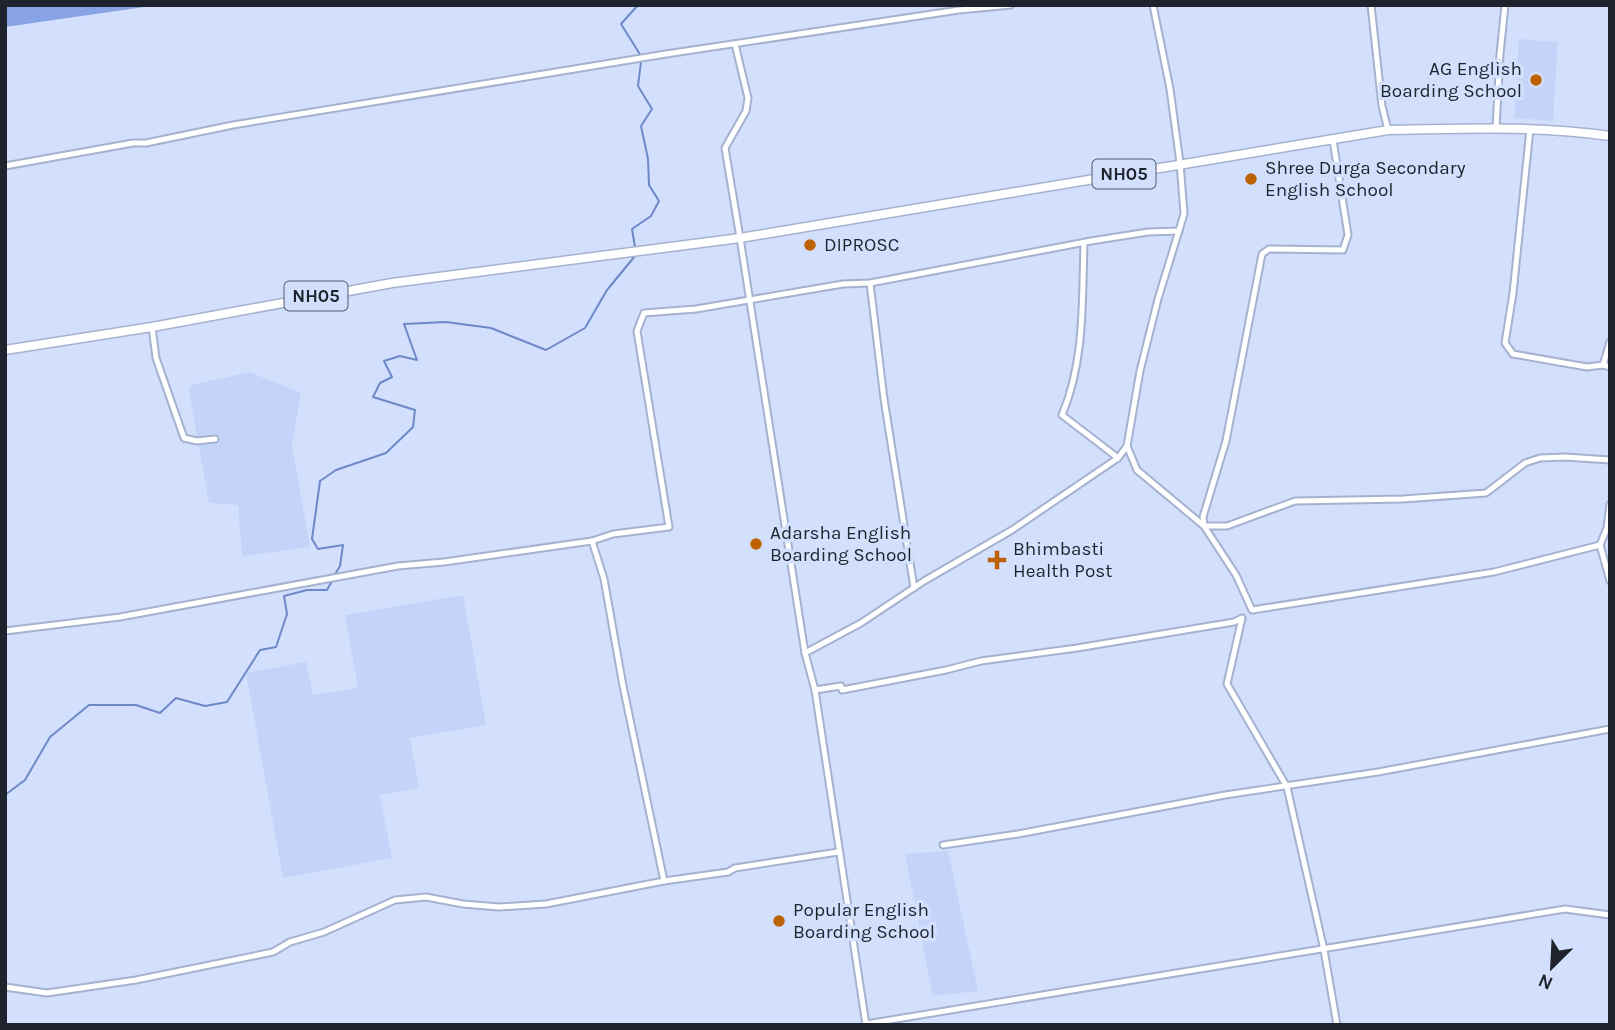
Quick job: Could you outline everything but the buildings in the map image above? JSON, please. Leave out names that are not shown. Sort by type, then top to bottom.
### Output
[{"type":"main road","name":"NH05","points":[[5,350],[152,327],[392,283],[740,238],[1388,130],[1496,128],[1610,136]]},
{"type":"street","points":[[5,166],[146,143],[233,125],[631,60],[959,10],[1011,5]]},
{"type":"street","points":[[806,653],[1012,530],[1118,458],[1127,446],[1140,371],[1168,261],[1184,214],[1170,89],[1153,5]]},
{"type":"street","points":[[1371,5],[1382,106],[1388,130]]},
{"type":"street","points":[[1496,128],[1505,5]]},
{"type":"street","points":[[736,44],[748,98],[747,111],[725,148],[806,653],[815,690],[866,1025],[1565,909],[1610,915]]},
{"type":"street","points":[[1530,129],[1513,293],[1505,343],[1513,354],[1587,368],[1602,365],[1610,368]]},
{"type":"street","points":[[1204,526],[1203,517],[1226,442],[1262,254],[1269,249],[1343,250],[1348,235],[1333,140]]},
{"type":"street","points":[[5,631],[120,617],[398,566],[592,541],[613,534],[669,527],[637,331],[644,313],[696,309],[843,284],[870,283],[1148,232],[1179,231]]},
{"type":"street","points":[[1084,243],[1076,374],[1062,415],[1118,458]]},
{"type":"street","points":[[870,283],[884,398],[914,588]]},
{"type":"street","points":[[152,327],[156,358],[184,438],[215,439]]},
{"type":"street","points":[[1602,365],[1610,342]]},
{"type":"street","points":[[1127,446],[1137,470],[1204,526],[1236,575],[1252,610],[1494,572],[1600,545],[1606,537],[1610,504]]},
{"type":"street","points":[[1204,526],[1227,526],[1295,501],[1403,499],[1486,493],[1525,463],[1540,458],[1610,460]]},
{"type":"street","points":[[592,541],[604,579],[623,687],[664,881]]},
{"type":"street","points":[[1600,545],[1610,581]]},
{"type":"street","points":[[815,690],[841,686],[842,690],[981,661],[1077,648],[1234,622],[1242,618],[1227,684],[1287,787],[1324,950],[1337,1025]]},
{"type":"street","points":[[943,845],[1018,834],[1225,795],[1378,772],[1610,729]]},
{"type":"street","points":[[5,987],[47,993],[136,980],[273,952],[290,942],[324,932],[395,900],[426,897],[499,907],[546,904],[838,852]]},
{"type":"shaded area","points":[[5,5],[158,5],[5,27]]},
{"type":"shaded area","name":"AG English Boarding School","points":[[1519,39],[1558,42],[1553,121],[1514,118]]},
{"type":"shaded area","points":[[250,372],[301,393],[292,445],[310,547],[242,556],[238,505],[209,503],[189,391],[192,385]]},
{"type":"shaded area","points":[[463,595],[486,725],[410,738],[419,788],[380,795],[392,858],[283,878],[246,673],[306,662],[313,695],[358,688],[345,615]]},
{"type":"shaded area","points":[[948,851],[978,991],[933,996],[905,854]]},
{"type":"waterway","points":[[638,5],[621,24],[641,56]]},
{"type":"waterway","points":[[635,247],[632,229],[651,216],[659,201],[649,185],[648,159],[641,126],[652,109],[638,86],[641,62]]},
{"type":"waterway","points":[[334,576],[340,566],[343,545],[318,549],[312,539],[320,481],[336,470],[386,453],[413,427],[415,410],[373,397],[380,383],[392,377],[384,361],[400,356],[417,360],[404,324],[446,322],[491,328],[546,350],[585,328],[607,290],[635,256]]},
{"type":"waterway","points":[[5,795],[25,780],[50,737],[89,705],[136,705],[160,713],[176,698],[205,706],[227,702],[260,650],[276,647],[287,614],[284,596],[307,590],[327,590],[332,581]]},
{"type":"place","name":"AG English Boarding School","points":[[1536,80]]},
{"type":"place","name":"Shree Durga Secondary English School","points":[[1251,179]]},
{"type":"place","name":"DIPROSC","points":[[810,245]]},
{"type":"place","name":"Adarsha English Boarding School","points":[[756,544]]},
{"type":"place","name":"Bhimbasti Health Post","points":[[997,560]]},
{"type":"place","name":"Popular English Boarding School","points":[[779,921]]}]
